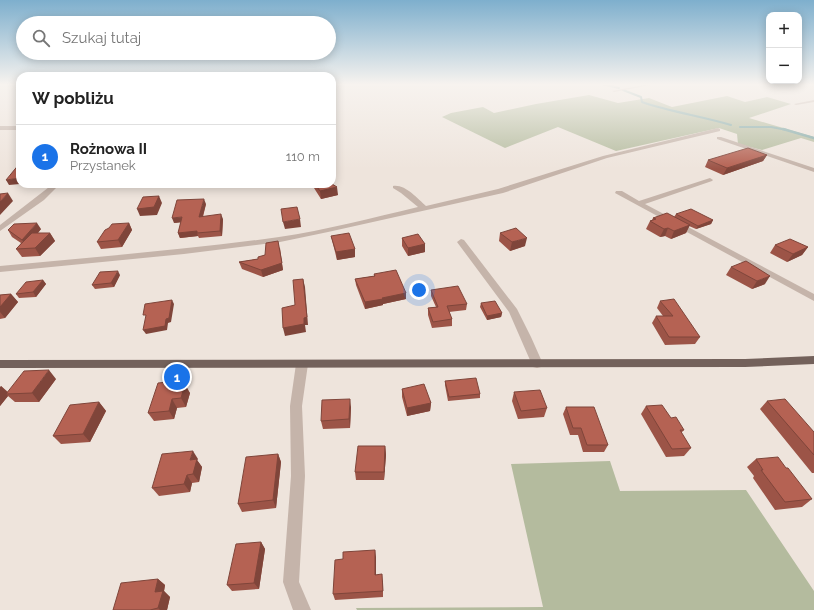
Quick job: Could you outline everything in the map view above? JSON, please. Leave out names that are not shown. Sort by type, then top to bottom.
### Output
[{"type":"main road","points":[[0,364],[745,363],[814,360]]},
{"type":"street","points":[[0,128],[16,128]]},
{"type":"street","points":[[0,269],[184,251],[280,239],[328,230],[500,191],[605,157],[719,134],[814,170]]},
{"type":"street","points":[[639,203],[710,180]]},
{"type":"street","points":[[395,187],[404,191],[425,209]]},
{"type":"street","points":[[0,229],[52,188]]},
{"type":"street","points":[[619,193],[814,298]]},
{"type":"street","points":[[461,242],[513,311],[537,364]]},
{"type":"street","points":[[302,364],[296,406],[298,476],[291,582],[302,610]]},
{"type":"green space","points":[[454,112],[766,112],[749,118],[814,137],[814,142],[801,138],[762,150],[738,144],[737,134],[719,128],[616,151],[558,127],[505,148],[442,117]]},
{"type":"green space","points":[[610,461],[620,491],[746,490],[814,591],[814,610],[357,610],[356,608],[543,607],[511,464]]},
{"type":"building","points":[[748,148],[767,155],[727,168],[708,160]]},
{"type":"building","points":[[16,168],[16,179],[6,180]]},
{"type":"building","points":[[318,188],[333,188],[320,191]]},
{"type":"building","points":[[8,193],[0,202],[0,194]]},
{"type":"building","points":[[159,196],[154,207],[137,209],[143,197]]},
{"type":"building","points":[[204,199],[199,217],[221,214],[220,231],[178,233],[182,217],[172,218],[177,200]]},
{"type":"building","points":[[297,207],[300,219],[283,222],[281,209]]},
{"type":"building","points":[[691,209],[713,220],[698,226],[676,214]]},
{"type":"building","points":[[667,213],[690,225],[674,231],[668,228],[664,229],[650,221],[656,219],[653,218]]},
{"type":"building","points":[[37,223],[22,240],[8,230],[14,224]]},
{"type":"building","points":[[129,223],[118,240],[97,242],[105,230],[112,224]]},
{"type":"building","points":[[516,228],[527,238],[512,242],[500,233]]},
{"type":"building","points":[[32,233],[50,233],[35,248],[16,249]]},
{"type":"building","points":[[349,233],[355,249],[336,252],[331,236]]},
{"type":"building","points":[[418,234],[425,244],[408,248],[402,238]]},
{"type":"building","points":[[790,239],[808,247],[793,254],[775,245]]},
{"type":"building","points":[[278,241],[282,263],[261,270],[239,262],[258,259],[258,257],[265,255],[266,243]]},
{"type":"building","points":[[746,261],[770,276],[757,281],[731,267]]},
{"type":"building","points":[[396,270],[406,293],[365,302],[355,279],[375,276],[374,274]]},
{"type":"building","points":[[118,271],[111,283],[92,285],[100,272]]},
{"type":"building","points":[[303,279],[307,317],[304,318],[304,324],[283,328],[282,308],[295,305],[293,280]]},
{"type":"building","points":[[43,280],[33,292],[16,294],[26,282]]},
{"type":"building","points":[[458,286],[467,304],[447,306],[452,319],[433,322],[428,308],[438,307],[431,290]]},
{"type":"building","points":[[11,294],[0,307],[0,295]]},
{"type":"building","points":[[674,299],[700,337],[669,337],[656,316],[673,316],[660,301]]},
{"type":"building","points":[[172,300],[169,318],[166,319],[165,326],[143,330],[146,315],[143,315],[145,304]]},
{"type":"building","points":[[495,301],[502,313],[487,316],[481,303]]},
{"type":"building","points":[[49,370],[32,393],[6,394],[24,371]]},
{"type":"building","points":[[476,378],[480,394],[449,397],[445,381]]},
{"type":"building","points":[[178,381],[176,385],[185,384],[181,398],[172,399],[169,411],[148,413],[158,383]]},
{"type":"building","points":[[424,384],[431,403],[407,408],[402,389]]},
{"type":"building","points":[[540,390],[547,408],[521,411],[514,392]]},
{"type":"building","points":[[350,399],[349,419],[321,421],[322,400]]},
{"type":"building","points":[[785,399],[814,432],[814,455],[767,401]]},
{"type":"building","points":[[99,402],[83,434],[53,436],[70,405]]},
{"type":"building","points":[[662,405],[671,418],[676,417],[684,430],[680,430],[691,448],[672,449],[646,406]]},
{"type":"building","points":[[566,407],[594,407],[608,445],[587,445],[581,428],[573,428]]},
{"type":"building","points":[[358,446],[385,446],[384,472],[355,472]]},
{"type":"building","points":[[193,451],[190,460],[197,459],[193,474],[187,475],[184,484],[152,488],[162,454]]},
{"type":"building","points":[[278,454],[273,500],[238,504],[246,457]]},
{"type":"building","points":[[778,457],[812,499],[785,502],[761,470],[763,470],[756,459]]},
{"type":"building","points":[[261,542],[254,583],[227,585],[236,544]]},
{"type":"building","points":[[375,550],[375,575],[382,574],[383,591],[333,594],[335,560],[343,559],[343,552]]},
{"type":"building","points":[[158,579],[155,592],[163,591],[158,608],[150,610],[113,610],[121,583]]},
{"type":"waterway","points":[[680,112],[731,125]]},
{"type":"waterway","points":[[740,127],[771,127],[785,130]]},
{"type":"waterway","points":[[785,130],[814,138]]},
{"type":"place","name":"Rożnowa II","points":[[177,377]]}]
